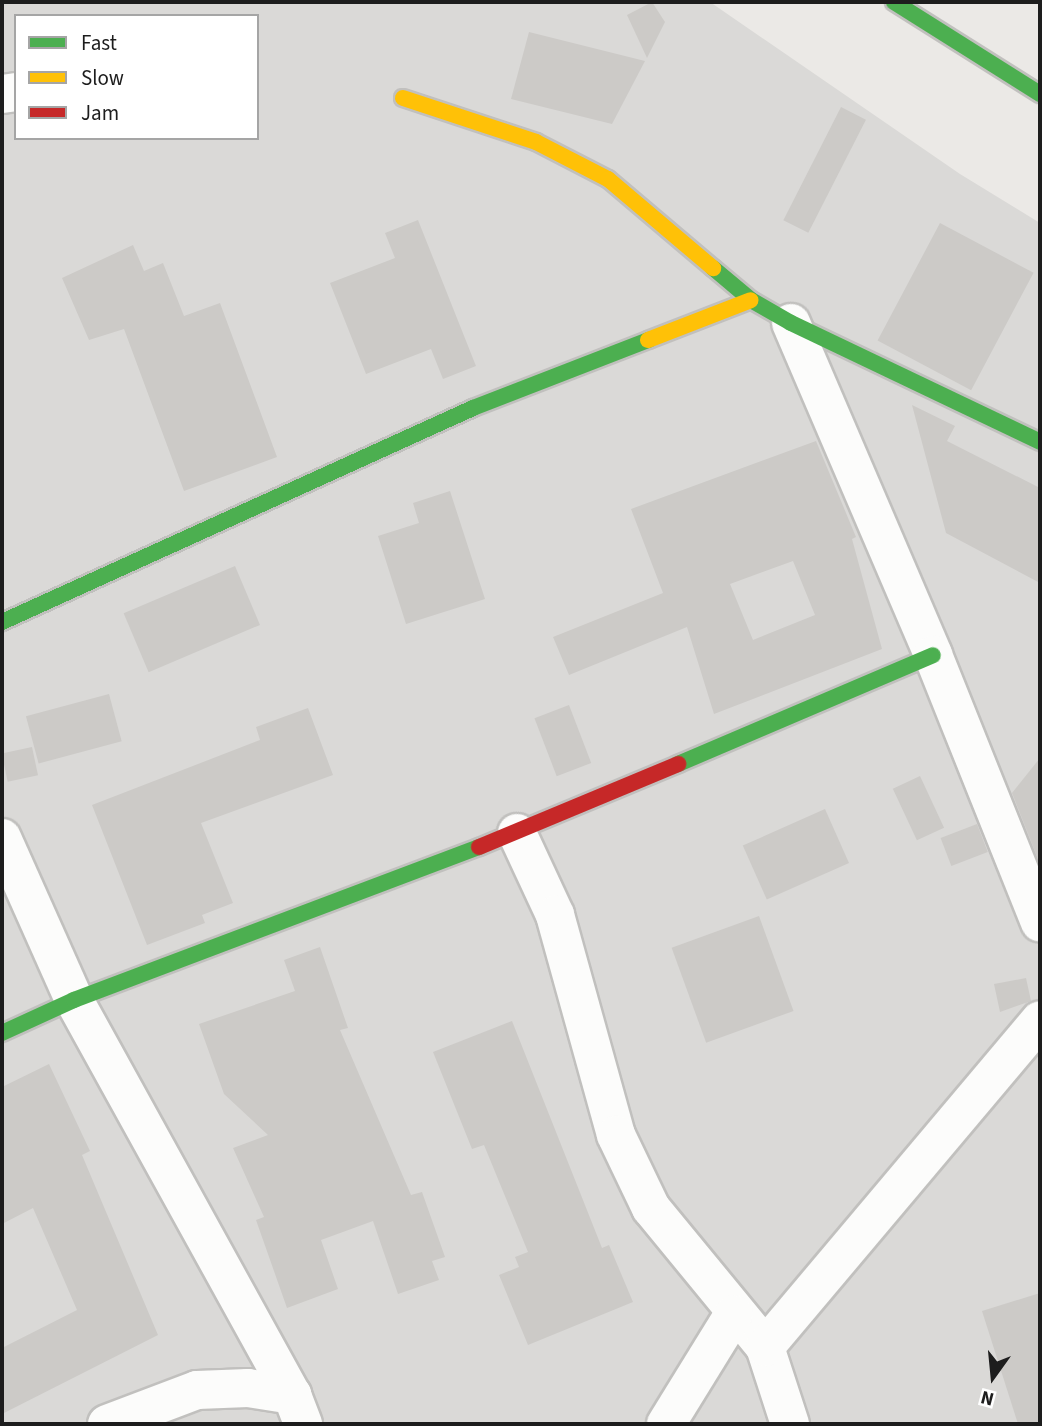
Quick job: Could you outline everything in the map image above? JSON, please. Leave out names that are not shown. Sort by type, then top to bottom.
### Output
[{"type":"street","points":[[894,2],[1040,94]]},
{"type":"street","points":[[403,99],[536,142],[608,179],[751,300],[791,324],[1040,442]]},
{"type":"street","points":[[2,622],[473,408],[751,300]]},
{"type":"street","points":[[791,324],[933,655],[1040,922]]},
{"type":"street","points":[[2,1032],[74,1000],[517,833],[933,655]]},
{"type":"street","points":[[517,833],[555,915],[616,1135],[651,1208],[734,1314],[765,1347],[790,1424]]},
{"type":"street","points":[[2,838],[74,1000],[298,1410]]},
{"type":"street","points":[[765,1347],[1040,1020]]},
{"type":"street","points":[[666,1424],[734,1314]]},
{"type":"street","points":[[107,1424],[198,1390],[248,1388],[298,1410]]},
{"type":"shaded area","points":[[2,2],[710,2],[960,174],[1040,223],[1040,1424],[2,1424]]},
{"type":"building","points":[[652,2],[665,22],[647,58],[627,15]]},
{"type":"building","points":[[529,32],[645,61],[612,124],[511,99]]},
{"type":"building","points":[[841,107],[866,120],[808,233],[783,220]]},
{"type":"building","points":[[418,220],[476,366],[443,379],[431,349],[366,374],[330,283],[395,258],[385,233]]},
{"type":"building","points":[[940,223],[1034,273],[971,390],[878,340]]},
{"type":"building","points":[[133,245],[144,271],[163,263],[184,316],[220,303],[277,457],[184,491],[124,329],[89,340],[62,278]]},
{"type":"building","points":[[912,405],[955,426],[947,441],[1040,488],[1040,583],[946,533]]},
{"type":"building","points":[[816,441],[856,537],[852,539],[882,649],[714,714],[687,627],[569,675],[553,637],[663,593],[631,509]],"holes":[[[793,561],[815,615],[753,640],[730,584]]]},
{"type":"building","points":[[450,491],[485,599],[406,624],[378,536],[419,523],[413,503]]},
{"type":"building","points":[[235,566],[260,625],[149,672],[124,613]]},
{"type":"building","points":[[109,694],[122,741],[39,764],[26,716]]},
{"type":"building","points":[[569,705],[591,763],[557,776],[534,718]]},
{"type":"building","points":[[308,708],[333,775],[201,823],[233,903],[202,915],[205,923],[147,945],[92,805],[260,740],[256,727]]},
{"type":"building","points":[[32,747],[38,775],[8,782],[2,753]]},
{"type":"building","points":[[1040,758],[1040,864],[1012,793]]},
{"type":"building","points":[[920,776],[944,828],[917,840],[893,789]]},
{"type":"building","points":[[825,809],[849,863],[767,900],[743,846]]},
{"type":"building","points":[[977,824],[988,852],[951,866],[941,838]]},
{"type":"building","points":[[759,916],[794,1011],[706,1043],[672,948]]},
{"type":"building","points":[[320,947],[348,1028],[340,1030],[411,1195],[422,1192],[445,1257],[432,1261],[439,1280],[398,1294],[373,1221],[321,1240],[338,1289],[287,1308],[256,1220],[264,1217],[233,1148],[268,1135],[224,1094],[199,1024],[295,991],[284,960]]},
{"type":"building","points":[[1026,978],[1031,1001],[1000,1012],[994,984]]},
{"type":"building","points":[[512,1021],[602,1248],[609,1245],[633,1302],[528,1345],[499,1275],[519,1267],[515,1257],[528,1252],[484,1145],[472,1149],[433,1052]]},
{"type":"building","points":[[49,1064],[90,1151],[82,1155],[158,1335],[2,1414],[2,1348],[77,1310],[33,1208],[2,1224],[2,1087]]},
{"type":"building","points":[[1040,1293],[1040,1424],[1018,1424],[982,1311]]},
{"type":"traffic: fast","points":[[894,2],[1040,94]]},
{"type":"traffic: fast","points":[[713,268],[751,300],[791,323],[1040,442]]},
{"type":"traffic: fast","points":[[2,622],[473,408],[648,340]]},
{"type":"traffic: fast","points":[[678,764],[933,655]]},
{"type":"traffic: fast","points":[[2,1033],[74,1000],[479,847]]},
{"type":"traffic: slow","points":[[403,98],[536,142],[608,179],[713,268]]},
{"type":"traffic: slow","points":[[648,340],[751,300]]},
{"type":"traffic: jam","points":[[479,847],[678,764]]}]
